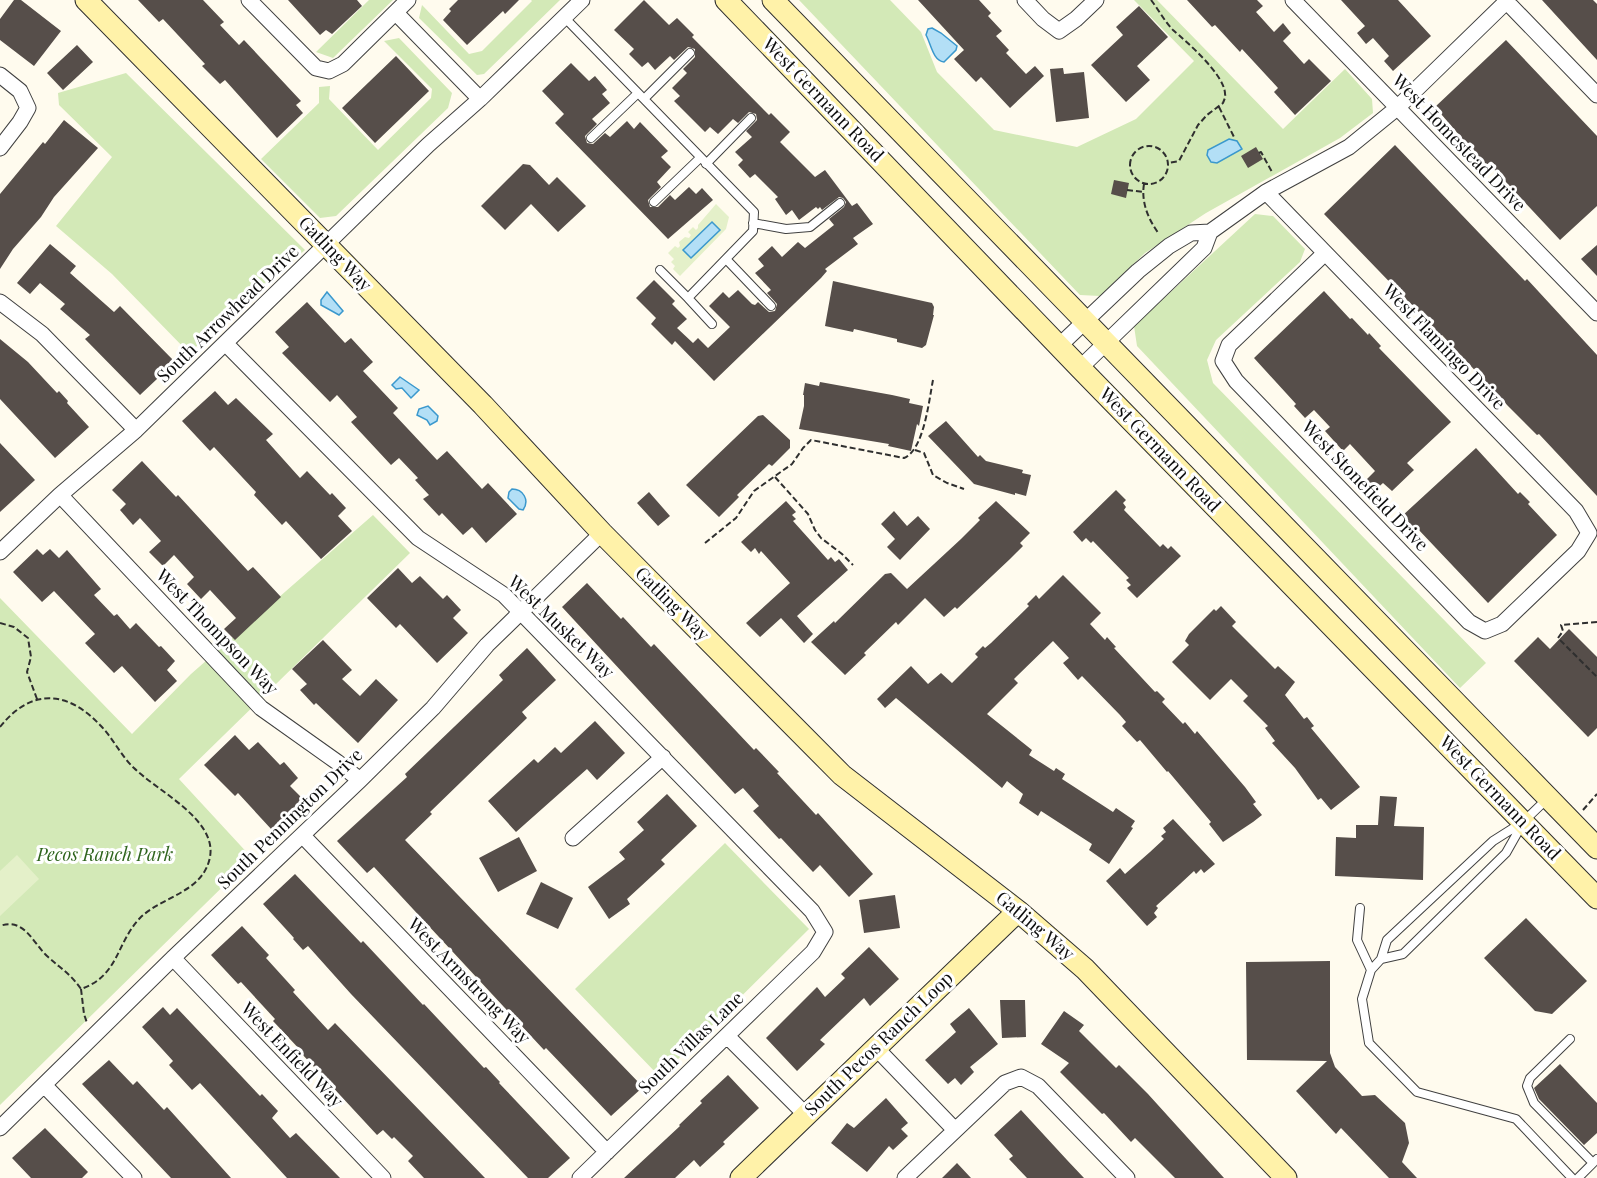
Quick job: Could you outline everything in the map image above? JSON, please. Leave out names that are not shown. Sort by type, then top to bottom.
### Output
[{"type":"main road","name":"Gatling Way","points":[[86,0],[483,405],[602,533],[842,775],[1018,911],[1085,969],[1283,1177]]},
{"type":"main road","name":"West Germann Road","points":[[726,0],[1080,368],[1597,898]]},
{"type":"main road","name":"West Germann Road","points":[[773,0],[1597,848]]},
{"type":"main road","name":"South Pecos Ranch Loop","points":[[741,1178],[1018,911]]},
{"type":"street","points":[[249,0],[316,68],[329,71],[344,64],[408,0]]},
{"type":"street","name":"South Arrowhead Drive","points":[[0,551],[60,495],[136,430],[428,145],[480,99],[582,0]]},
{"type":"street","points":[[1025,0],[1043,19],[1059,31],[1076,19],[1095,0]]},
{"type":"street","name":"West Homestead Drive","points":[[1293,0],[1597,313]]},
{"type":"street","points":[[1059,346],[1138,271],[1169,246],[1191,233],[1210,232],[1272,189],[1349,147],[1397,108],[1507,1],[1597,95]]},
{"type":"street","points":[[396,13],[480,99]]},
{"type":"street","points":[[0,75],[20,91],[28,108],[0,148]]},
{"type":"street","name":"West Flamingo Drive","points":[[1272,189],[1325,253],[1576,511],[1589,533],[1578,551],[1502,624],[1485,631]]},
{"type":"street","points":[[1080,368],[1204,248],[1210,232]]},
{"type":"street","name":"West Stonefield Drive","points":[[1325,253],[1229,345],[1223,361],[1236,381],[1469,622],[1485,631]]},
{"type":"street","points":[[0,302],[42,334],[136,430]]},
{"type":"street","name":"West Musket Way","points":[[226,344],[418,538],[504,595],[522,612],[812,911],[825,932]]},
{"type":"street","name":"West Thompson Way","points":[[60,495],[261,708],[360,780]]},
{"type":"street","name":"South Pennington Drive","points":[[0,1128],[433,708],[487,645],[602,533]]},
{"type":"street","points":[[573,838],[663,757]]},
{"type":"street","name":"West Armstrong Way","points":[[303,836],[606,1152]]},
{"type":"street","name":"South Villas Lane","points":[[580,1178],[813,952],[825,932]]},
{"type":"street","name":"West Enfield Way","points":[[173,958],[383,1178]]},
{"type":"street","points":[[727,1036],[805,1114]]},
{"type":"street","points":[[876,1048],[955,1130]]},
{"type":"street","points":[[905,1178],[1005,1083],[1021,1077],[1038,1086],[1127,1178]]},
{"type":"street","points":[[44,1085],[134,1178]]},
{"type":"lane","points":[[564,17],[754,212],[753,231],[688,298]]},
{"type":"lane","points":[[591,138],[690,53]]},
{"type":"lane","points":[[654,202],[752,118]]},
{"type":"lane","points":[[753,223],[786,229],[810,227],[840,203]]},
{"type":"lane","points":[[726,259],[771,306]]},
{"type":"lane","points":[[660,270],[712,324]]},
{"type":"lane","points":[[1548,798],[1523,822],[1493,841],[1387,940],[1381,959],[1371,970],[1362,999],[1369,1043],[1417,1092],[1516,1119],[1572,1178]]},
{"type":"lane","points":[[1381,959],[1403,954],[1485,875],[1506,854],[1523,822]]},
{"type":"lane","points":[[1360,908],[1358,940],[1371,970]]},
{"type":"lane","points":[[1570,1039],[1530,1078],[1527,1086],[1534,1103],[1595,1161],[1578,1178]]},
{"type":"path","points":[[1151,0],[1172,29],[1194,47],[1222,83],[1226,94],[1223,103],[1198,125],[1179,161],[1168,163]]},
{"type":"path","points":[[1219,106],[1234,137]]},
{"type":"path","points":[[1147,146],[1162,151],[1168,163],[1167,173],[1155,184],[1144,184],[1133,176],[1130,169],[1133,153],[1147,146]]},
{"type":"path","points":[[1260,153],[1266,160],[1272,189]]},
{"type":"path","points":[[1144,184],[1146,214],[1169,246]]},
{"type":"path","points":[[1127,190],[1143,192]]},
{"type":"path","points":[[705,543],[736,518],[754,491],[792,464],[811,440],[904,458],[910,455],[915,450],[926,417],[933,380]]},
{"type":"path","points":[[915,450],[924,453],[933,475],[946,483],[964,489]]},
{"type":"path","points":[[776,477],[808,514],[821,538],[853,565]]},
{"type":"path","points":[[1597,622],[1561,625],[1563,631],[1558,638],[1597,677]]},
{"type":"path","points":[[0,623],[14,627],[28,638],[31,657],[27,672],[37,699]]},
{"type":"path","points":[[0,726],[15,711],[37,699],[47,697],[71,704],[91,716],[103,728],[135,769],[186,809],[202,827],[211,845],[206,868],[194,884],[142,916],[101,979],[81,989]]},
{"type":"path","points":[[0,926],[11,923],[24,929],[47,956],[68,972],[81,989],[87,1023],[81,1030]]},
{"type":"green space","points":[[369,0],[393,0],[333,58],[316,52]]},
{"type":"green space","points":[[531,0],[560,0],[484,74],[477,75],[419,18],[422,5],[469,54],[482,51]]},
{"type":"green space","points":[[799,0],[890,0],[921,32],[937,72],[994,130],[1077,147],[1136,119],[1194,61],[1134,0],[1157,0],[1283,129],[1345,69],[1372,99],[1373,113],[1340,138],[1206,213],[1145,253],[1100,296],[1080,295]]},
{"type":"green space","points":[[399,38],[452,93],[448,108],[336,216],[320,218],[261,159],[319,103],[319,87],[330,86],[329,99],[378,150],[431,98],[432,89],[384,41]]},
{"type":"green space","points":[[126,73],[305,250],[189,353],[112,274],[56,226],[112,157],[59,105],[58,93]]},
{"type":"green space","points":[[716,204],[729,217],[726,229],[680,276],[673,269],[675,266],[671,262],[674,259],[668,253],[675,246],[678,248],[679,242],[685,237],[689,238],[691,235],[688,232],[693,227],[696,230],[698,228]]},
{"type":"green space","points":[[1255,214],[1273,216],[1305,249],[1300,262],[1216,340],[1207,360],[1213,383],[1486,663],[1460,688],[1137,346],[1134,326]]},
{"type":"green space","name":"Pecos Ranch Park","points":[[373,515],[410,553],[179,779],[252,858],[0,1105],[0,598],[132,734],[191,674]]},
{"type":"green space","points":[[725,843],[809,929],[660,1077],[575,989]]},
{"type":"green space","points":[[17,855],[39,879],[0,916],[0,871]]},
{"type":"water","points":[[932,28],[957,46],[944,62],[937,59],[926,35],[928,29]]},
{"type":"water","points":[[1229,139],[1237,141],[1242,149],[1217,163],[1211,162],[1207,155],[1208,150]]},
{"type":"water","points":[[712,222],[720,230],[691,258],[683,250]]},
{"type":"water","points":[[327,292],[343,311],[339,315],[321,305],[321,300]]},
{"type":"water","points":[[400,377],[419,390],[411,398],[402,388],[396,389],[392,385]]},
{"type":"water","points":[[428,406],[438,416],[437,421],[430,425],[427,420],[417,415],[419,409]]},
{"type":"water","points":[[512,489],[516,489],[524,496],[526,502],[523,510],[508,498]]},
{"type":"building","points":[[14,0],[21,0],[61,31],[34,66],[0,40],[0,19]]},
{"type":"building","points":[[138,0],[203,0],[224,22],[220,25],[239,45],[244,40],[301,101],[296,105],[303,113],[277,138],[225,80],[220,84],[202,66],[205,64],[163,19],[159,22]]},
{"type":"building","points":[[288,0],[357,0],[362,6],[332,34],[326,30],[320,35]]},
{"type":"building","points":[[458,0],[519,0],[505,14],[503,11],[467,45],[443,20]]},
{"type":"building","points":[[644,0],[669,25],[677,18],[694,35],[692,37],[769,115],[771,113],[790,132],[780,142],[815,177],[825,170],[852,206],[857,203],[873,224],[853,238],[858,244],[825,269],[827,271],[821,278],[714,381],[675,341],[672,345],[651,324],[656,318],[636,298],[654,280],[675,301],[672,304],[687,319],[677,328],[693,343],[698,338],[708,348],[730,327],[709,306],[723,292],[729,298],[738,290],[752,304],[755,305],[758,302],[769,312],[775,311],[777,304],[767,293],[771,290],[755,273],[764,266],[758,259],[772,246],[782,257],[798,242],[805,248],[834,225],[829,219],[844,207],[846,202],[839,197],[822,210],[816,207],[799,220],[792,210],[786,215],[775,199],[778,197],[755,174],[750,178],[738,165],[743,160],[735,152],[752,137],[746,131],[757,120],[756,114],[749,112],[738,123],[733,119],[718,134],[710,127],[705,132],[674,101],[680,96],[672,88],[687,73],[683,69],[695,57],[695,49],[688,47],[674,60],[670,56],[655,70],[648,62],[642,67],[629,54],[634,49],[614,30]]},
{"type":"building","points":[[918,0],[979,0],[991,13],[988,16],[1002,31],[996,36],[1009,50],[1006,53],[1026,74],[1035,66],[1044,76],[1010,108],[981,77],[976,82],[954,59],[964,50]]},
{"type":"building","points":[[1187,0],[1257,0],[1263,6],[1256,12],[1274,32],[1283,23],[1291,33],[1283,41],[1304,64],[1309,59],[1331,81],[1295,115],[1274,92],[1278,88],[1242,49],[1240,52]]},
{"type":"building","points":[[1341,0],[1398,0],[1431,36],[1393,71],[1384,61],[1389,56],[1373,38],[1366,44],[1357,33],[1365,26]]},
{"type":"building","points":[[1542,0],[1593,0],[1597,4],[1597,60]]},
{"type":"building","points":[[1139,6],[1168,37],[1137,66],[1150,80],[1126,102],[1091,65],[1123,35],[1116,27]]},
{"type":"building","points":[[1506,40],[1597,136],[1597,206],[1560,240],[1490,165],[1488,166],[1473,151],[1435,107]]},
{"type":"building","points":[[77,45],[93,62],[63,90],[47,73]]},
{"type":"building","points":[[396,56],[429,91],[375,143],[342,108]]},
{"type":"building","points":[[571,63],[589,81],[595,76],[607,90],[602,94],[610,103],[592,119],[597,124],[585,136],[587,143],[593,144],[605,133],[610,137],[627,121],[634,129],[640,122],[668,151],[661,157],[671,167],[657,182],[661,187],[648,200],[650,207],[658,207],[670,195],[675,200],[689,187],[696,194],[702,188],[713,200],[668,239],[555,123],[564,114],[542,91]]},
{"type":"building","points":[[1063,68],[1064,74],[1084,72],[1089,118],[1056,122],[1050,69]]},
{"type":"building","points":[[64,120],[98,148],[54,197],[0,269],[0,194]]},
{"type":"building","points":[[1395,145],[1525,281],[1527,279],[1597,355],[1597,496],[1442,335],[1438,339],[1430,330],[1433,327],[1324,214]]},
{"type":"building","points":[[1256,147],[1263,159],[1248,168],[1241,156]]},
{"type":"building","points":[[523,164],[530,165],[549,185],[557,177],[586,206],[558,232],[531,204],[505,230],[481,206]]},
{"type":"building","points":[[1114,180],[1129,183],[1126,198],[1111,194]]},
{"type":"building","points":[[50,244],[76,266],[70,273],[114,312],[120,306],[175,362],[140,395],[85,339],[90,335],[60,309],[65,304],[40,283],[30,294],[17,283]]},
{"type":"building","points":[[1597,245],[1597,276],[1581,259]]},
{"type":"building","points":[[833,281],[932,303],[934,315],[926,345],[922,348],[897,342],[897,339],[854,329],[853,332],[825,326]]},
{"type":"building","points":[[1324,291],[1350,319],[1352,318],[1368,335],[1369,333],[1381,346],[1379,348],[1451,422],[1407,463],[1414,470],[1392,491],[1383,483],[1374,491],[1365,481],[1375,471],[1350,444],[1343,451],[1325,431],[1330,427],[1314,410],[1305,418],[1294,406],[1296,404],[1254,358]]},
{"type":"building","points":[[307,302],[345,343],[351,338],[373,362],[363,371],[398,408],[393,413],[437,460],[447,451],[482,489],[488,483],[517,514],[486,543],[472,527],[463,535],[442,513],[439,516],[423,499],[429,495],[415,480],[418,478],[399,458],[391,465],[351,422],[357,417],[337,395],[330,402],[282,353],[289,347],[275,332]]},
{"type":"building","points":[[0,339],[28,362],[57,393],[59,391],[89,427],[55,458],[0,399]]},
{"type":"building","points":[[820,382],[910,399],[909,403],[923,406],[911,451],[888,446],[889,444],[799,429],[804,406],[805,383],[819,386]]},
{"type":"building","points":[[215,391],[228,405],[236,398],[273,434],[266,440],[300,478],[307,471],[346,508],[338,516],[352,531],[321,559],[286,521],[282,525],[254,495],[256,492],[214,447],[210,451],[182,421]]},
{"type":"building","points":[[763,415],[790,440],[790,448],[772,466],[769,464],[737,495],[739,497],[719,517],[686,485],[758,416]]},
{"type":"building","points":[[946,421],[978,457],[980,455],[986,461],[1023,470],[1022,473],[1031,475],[1026,496],[974,484],[928,436]]},
{"type":"building","points":[[0,443],[35,480],[0,512]]},
{"type":"building","points":[[1476,448],[1518,494],[1520,492],[1530,502],[1528,504],[1557,535],[1488,603],[1417,528],[1415,530],[1402,516]]},
{"type":"building","points":[[142,461],[176,497],[178,495],[248,571],[253,567],[281,597],[235,640],[224,629],[236,618],[210,590],[201,599],[187,584],[194,577],[174,555],[163,566],[149,552],[161,541],[140,518],[133,525],[120,510],[126,504],[112,490]]},
{"type":"building","points":[[1116,490],[1126,500],[1123,503],[1126,507],[1124,510],[1160,547],[1163,544],[1168,549],[1171,546],[1181,556],[1137,598],[1127,588],[1131,585],[1126,580],[1129,578],[1093,541],[1091,543],[1086,538],[1082,542],[1073,532]]},
{"type":"building","points":[[649,492],[670,516],[658,526],[637,503]]},
{"type":"building","points":[[786,501],[796,512],[792,515],[796,519],[793,521],[828,560],[831,557],[835,562],[839,559],[848,570],[797,616],[813,634],[804,643],[781,618],[760,637],[746,623],[790,583],[761,551],[759,554],[755,548],[751,552],[741,542]]},
{"type":"building","points":[[996,501],[1030,533],[1020,543],[1023,546],[957,609],[955,607],[944,617],[925,598],[898,625],[896,622],[845,675],[811,642],[834,621],[835,623],[885,574],[891,573],[907,589],[961,539]]},
{"type":"building","points":[[894,511],[907,526],[918,516],[930,529],[900,560],[887,547],[895,539],[881,524]]},
{"type":"building","points":[[37,549],[43,555],[50,549],[59,558],[67,550],[101,589],[94,595],[114,616],[117,614],[130,629],[136,623],[175,661],[167,670],[177,681],[155,702],[122,666],[114,673],[85,643],[95,634],[54,591],[42,602],[13,572]]},
{"type":"building","points":[[398,568],[412,583],[420,576],[443,599],[447,595],[461,610],[453,618],[468,633],[437,663],[400,624],[396,628],[367,598]]},
{"type":"building","points":[[1063,575],[1101,613],[1090,624],[1105,640],[1107,637],[1116,647],[1114,648],[1155,692],[1157,691],[1165,699],[1162,702],[1183,724],[1185,722],[1195,734],[1197,731],[1245,787],[1256,802],[1253,804],[1262,815],[1223,842],[1209,824],[1211,822],[1168,771],[1140,740],[1137,742],[1122,726],[1126,722],[1120,715],[1082,676],[1078,680],[1063,663],[1069,658],[1053,641],[1014,679],[1018,683],[987,714],[1032,750],[1029,755],[1054,771],[1056,768],[1065,774],[1062,779],[1113,812],[1116,808],[1135,821],[1131,827],[1133,828],[1109,864],[1089,850],[1092,844],[1041,811],[1038,816],[1019,803],[1023,794],[1007,781],[1002,788],[896,698],[885,708],[877,699],[911,666],[928,684],[941,673],[952,683],[978,657],[975,654],[983,646],[985,648],[991,643],[1029,606],[1027,604],[1036,595],[1039,599]]},
{"type":"building","points":[[587,583],[651,647],[654,644],[754,750],[756,748],[779,772],[777,773],[816,815],[818,813],[873,874],[849,897],[820,865],[813,872],[781,838],[779,839],[753,811],[759,806],[743,788],[735,794],[562,607]]},
{"type":"building","points":[[1221,606],[1236,622],[1232,626],[1275,669],[1278,666],[1295,682],[1285,695],[1304,719],[1307,717],[1314,726],[1311,728],[1360,787],[1331,810],[1321,798],[1318,800],[1295,768],[1272,743],[1275,741],[1265,728],[1268,726],[1243,701],[1248,696],[1231,679],[1210,700],[1172,662],[1189,645],[1185,641],[1189,634],[1214,609],[1216,611]]},
{"type":"building","points":[[1569,629],[1597,657],[1597,728],[1588,737],[1514,661],[1538,637],[1550,649]]},
{"type":"building","points":[[323,640],[352,670],[342,679],[360,696],[376,679],[398,700],[358,743],[300,690],[307,684],[292,669]]},
{"type":"building","points":[[527,648],[556,680],[522,712],[527,718],[430,812],[432,814],[405,840],[643,1087],[611,1116],[546,1048],[544,1050],[374,867],[367,873],[337,841],[407,777],[405,774],[503,680],[499,675]]},
{"type":"building","points":[[595,721],[625,753],[597,780],[587,769],[516,832],[488,801],[534,759],[538,763],[555,747],[561,753]]},
{"type":"building","points":[[235,735],[249,750],[258,742],[280,765],[284,762],[298,778],[290,786],[304,800],[272,830],[238,793],[235,796],[204,765]]},
{"type":"building","points":[[667,794],[697,826],[661,860],[665,864],[627,899],[630,904],[609,919],[588,887],[625,859],[619,852],[644,830],[637,822]]},
{"type":"building","points":[[1380,796],[1397,797],[1394,826],[1424,827],[1423,880],[1335,876],[1336,837],[1356,838],[1356,825],[1378,825]]},
{"type":"building","points":[[1173,819],[1215,864],[1204,873],[1201,869],[1196,874],[1194,871],[1156,906],[1158,908],[1154,913],[1157,917],[1147,926],[1106,881],[1120,868],[1125,874],[1150,852],[1164,839],[1161,836],[1166,832],[1163,828]]},
{"type":"building","points":[[519,837],[537,871],[498,892],[479,858]]},
{"type":"building","points":[[295,874],[361,943],[363,941],[484,1068],[486,1067],[570,1158],[548,1178],[528,1178],[351,994],[308,946],[303,950],[263,904]]},
{"type":"building","points":[[541,882],[573,898],[558,929],[526,914]]},
{"type":"building","points":[[895,895],[900,928],[864,933],[859,900]]},
{"type":"building","points":[[1526,918],[1587,981],[1552,1014],[1535,1011],[1484,958]]},
{"type":"building","points":[[242,926],[269,955],[266,958],[295,990],[293,992],[328,1030],[335,1023],[485,1178],[424,1178],[408,1161],[413,1156],[394,1137],[392,1139],[383,1130],[377,1135],[302,1054],[273,1021],[275,1019],[241,982],[238,984],[211,955]]},
{"type":"building","points":[[869,947],[899,979],[870,1006],[864,998],[820,1040],[825,1044],[797,1071],[766,1038],[817,987],[825,997],[845,978],[841,974]]},
{"type":"building","points":[[1330,961],[1330,1053],[1335,1067],[1362,1096],[1375,1095],[1405,1123],[1409,1143],[1402,1162],[1417,1178],[1389,1178],[1341,1128],[1336,1134],[1296,1091],[1327,1061],[1247,1060],[1246,962]]},
{"type":"building","points":[[1000,1000],[1025,1000],[1026,1037],[1002,1038]]},
{"type":"building","points":[[163,1007],[170,1015],[177,1008],[260,1096],[262,1094],[278,1111],[272,1118],[290,1138],[296,1133],[340,1178],[287,1178],[200,1083],[192,1090],[169,1065],[173,1061],[142,1027]]},
{"type":"building","points":[[969,1008],[998,1044],[970,1067],[974,1072],[961,1085],[955,1078],[948,1084],[925,1060],[956,1032],[950,1024]]},
{"type":"building","points":[[1064,1011],[1084,1025],[1079,1031],[1116,1068],[1119,1065],[1148,1094],[1224,1178],[1175,1178],[1135,1138],[1131,1142],[1060,1072],[1069,1063],[1041,1044]]},
{"type":"building","points":[[109,1060],[133,1085],[137,1081],[164,1110],[167,1107],[231,1178],[171,1178],[82,1084]]},
{"type":"building","points":[[1560,1064],[1597,1103],[1597,1133],[1584,1145],[1539,1099],[1534,1088]]},
{"type":"building","points":[[728,1075],[759,1108],[723,1142],[725,1144],[700,1167],[694,1160],[675,1178],[624,1178],[680,1126],[702,1103],[700,1101]]},
{"type":"building","points":[[886,1098],[908,1123],[901,1129],[908,1136],[893,1150],[889,1146],[867,1172],[831,1143],[847,1123],[854,1128]]},
{"type":"building","points":[[1021,1110],[1084,1178],[1027,1178],[1009,1159],[1013,1156],[994,1135]]},
{"type":"building","points":[[45,1128],[88,1172],[82,1178],[31,1178],[12,1158]]},
{"type":"building","points":[[957,1163],[971,1178],[942,1178]]}]
